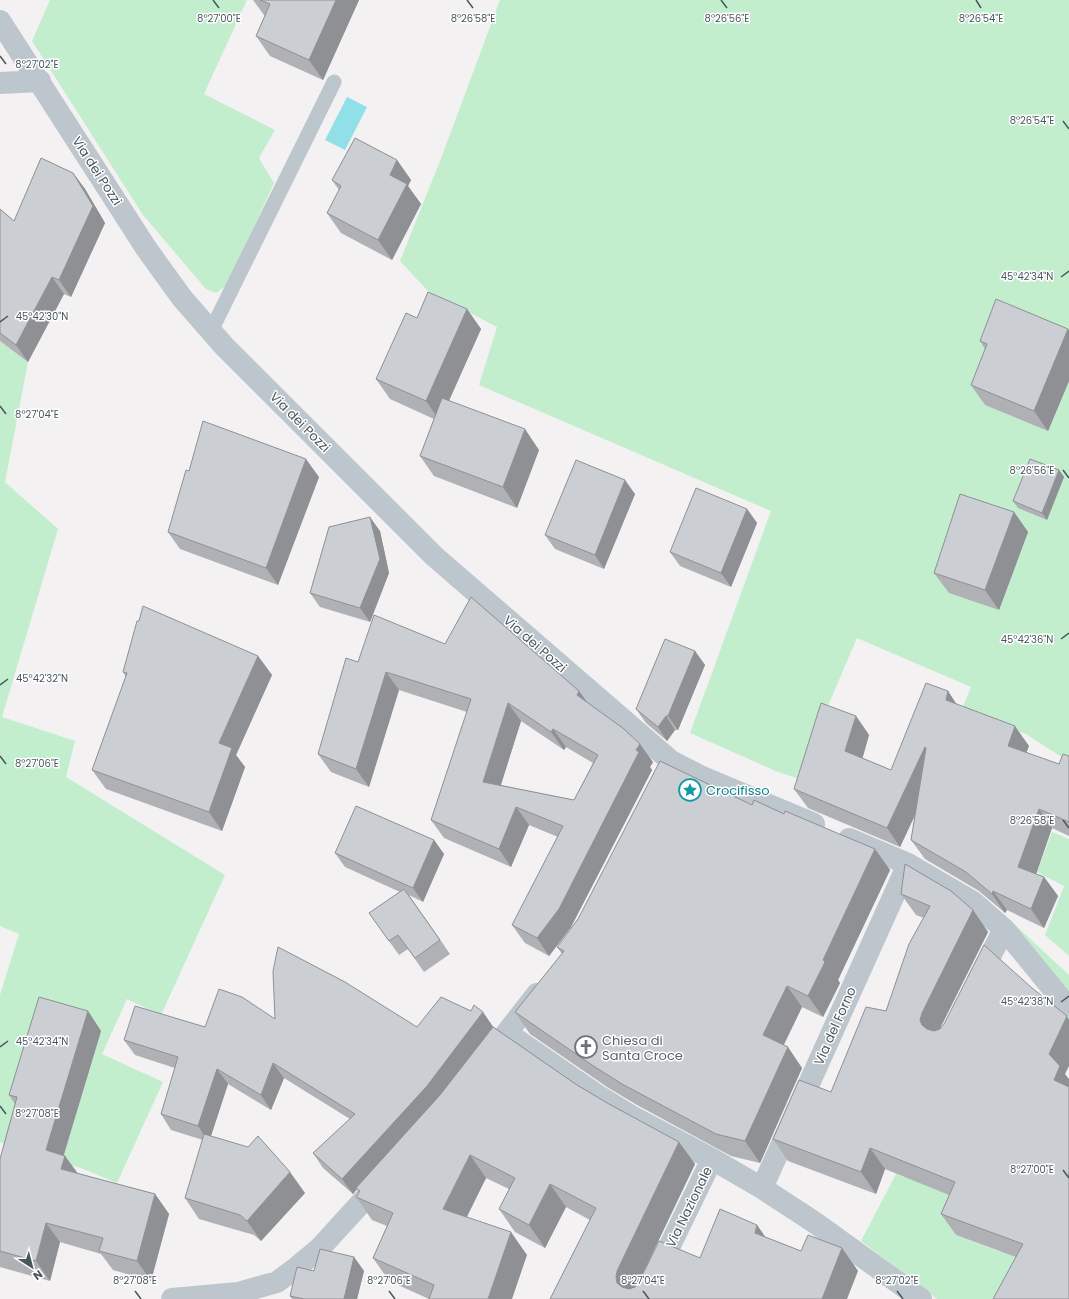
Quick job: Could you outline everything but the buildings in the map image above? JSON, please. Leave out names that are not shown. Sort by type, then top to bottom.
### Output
[{"type":"street","name":"Via dei Pozzi","points":[[3,34],[40,81],[146,248],[182,298],[224,346],[434,556],[670,761],[702,777],[908,864],[973,902],[1004,929],[1062,1000],[1069,1005]]},
{"type":"street","points":[[0,83],[40,81]]},
{"type":"street","points":[[660,782],[670,761]]},
{"type":"street","name":"Via del Forno","points":[[762,1188],[908,864]]},
{"type":"street","points":[[969,998],[1004,929]]},
{"type":"street","points":[[475,1074],[549,977]]},
{"type":"street","points":[[507,1033],[600,1097],[762,1188],[814,1222],[921,1299]]},
{"type":"street","name":"Via Nazionale","points":[[644,1299],[712,1159]]},
{"type":"street","points":[[172,1299],[238,1293],[277,1282],[320,1248],[394,1167]]},
{"type":"lane","points":[[211,331],[334,82]]},
{"type":"green space","points":[[50,0],[247,0],[204,94],[275,130],[259,158],[274,183],[228,284],[216,293],[206,289],[143,215],[32,41]]},
{"type":"green space","points":[[500,0],[1069,0],[1069,760],[1063,758],[1026,734],[961,711],[971,687],[857,638],[797,778],[778,772],[690,733],[771,511],[479,385],[497,327],[428,291],[400,261],[440,161]]},
{"type":"green space","points":[[0,341],[28,362],[5,482],[58,529],[2,717],[75,741],[66,777],[225,875],[161,1015],[127,999],[102,1054],[163,1082],[117,1183],[81,1168],[22,1153],[0,1142],[0,995],[19,934],[0,926]]},
{"type":"green space","points":[[1052,832],[1069,839],[1069,956],[1045,935],[1064,886],[1037,872]]},
{"type":"green space","points":[[1011,921],[1069,975],[1069,1022],[999,937]]},
{"type":"green space","points":[[896,1174],[972,1200],[956,1235],[998,1251],[1018,1209],[1020,1299],[937,1299],[861,1241]]},
{"type":"water","points":[[347,97],[367,107],[345,150],[325,140]]},
{"type":"place","name":"Crocifisso","points":[[690,790]]},
{"type":"place","name":"Chiesa di Santa Croce","points":[[586,1047]]}]
